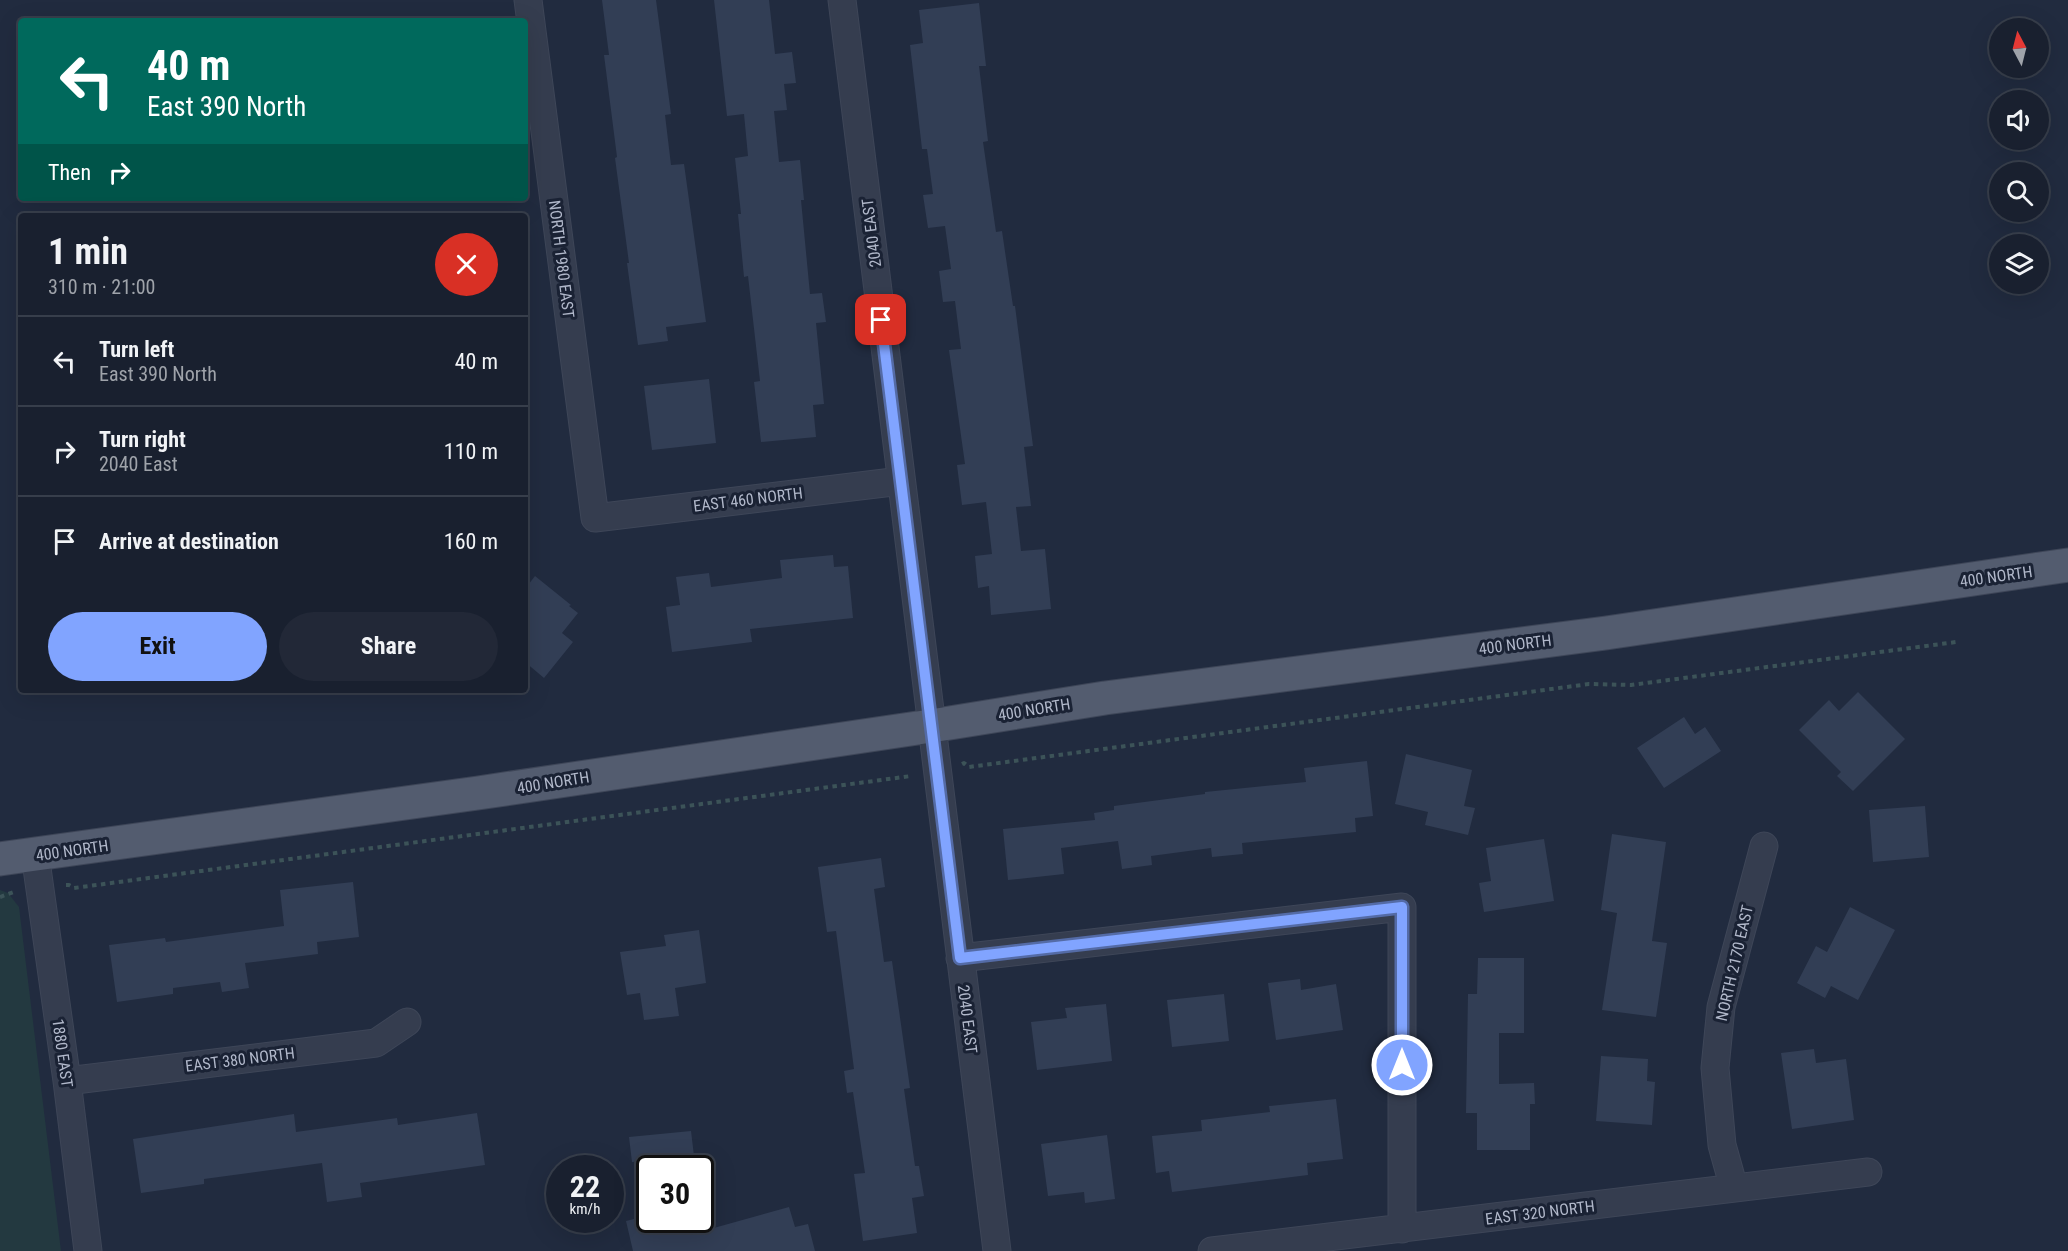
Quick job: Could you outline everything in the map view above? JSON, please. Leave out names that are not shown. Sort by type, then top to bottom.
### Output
[{"type":"main road","name":"400 NORTH","points":[[0,859],[490,791],[1105,698],[1606,633],[2068,565]]},
{"type":"street","name":"NORTH 1980 EAST","points":[[528,0],[596,519]]},
{"type":"street","name":"2040 EAST","points":[[842,0],[997,1251]]},
{"type":"street","name":"EAST 460 NORTH","points":[[596,519],[901,480]]},
{"type":"street","name":"NORTH 2170 EAST","points":[[1734,1188],[1722,1145],[1715,1068],[1721,1007],[1764,846]]},
{"type":"street","name":"1880 EAST","points":[[35,854],[88,1251]]},
{"type":"street","points":[[960,958],[1402,907],[1402,1229]]},
{"type":"street","name":"EAST 380 NORTH","points":[[67,1081],[376,1042],[407,1022]]},
{"type":"street","name":"EAST 320 NORTH","points":[[1212,1251],[1868,1172]]},
{"type":"path","points":[[964,763],[969,767],[1589,684],[1631,685],[1956,642]]},
{"type":"path","points":[[69,885],[74,888],[906,777]]},
{"type":"path","points":[[0,897],[6,896],[7,893]]},
{"type":"shaded area","points":[[0,890],[8,893],[19,907],[61,1251],[0,1251]]},
{"type":"building","points":[[602,0],[656,0],[671,114],[665,115],[671,165],[684,164],[706,322],[666,327],[668,341],[638,345],[604,55],[609,55]]},
{"type":"building","points":[[714,0],[769,0],[775,54],[792,52],[796,83],[784,84],[787,110],[774,111],[779,162],[800,160],[804,200],[801,200],[810,294],[822,293],[826,322],[816,323],[824,404],[813,405],[816,437],[761,442],[754,382],[760,381],[748,276],[744,277],[735,158],[748,156],[744,114],[727,116]]},
{"type":"building","points":[[979,3],[986,66],[979,66],[988,141],[983,142],[996,232],[1002,231],[1013,306],[1015,306],[1033,446],[1024,447],[1031,506],[1016,507],[1021,551],[1045,549],[1051,609],[991,615],[989,586],[978,588],[975,556],[992,554],[986,502],[962,505],[957,465],[965,464],[949,350],[961,349],[955,301],[943,302],[939,271],[951,269],[945,226],[928,228],[923,195],[933,194],[927,149],[922,149],[910,45],[923,43],[919,10]]},
{"type":"building","points":[[709,379],[716,443],[652,450],[644,386]]},
{"type":"building","points":[[833,555],[834,567],[848,566],[853,618],[750,629],[752,642],[672,652],[666,607],[680,605],[676,577],[709,573],[711,587],[782,578],[780,560]]},
{"type":"building","points":[[535,576],[578,613],[562,633],[573,642],[544,678],[528,665],[528,585]]},
{"type":"building","points":[[1858,692],[1905,739],[1853,791],[1837,776],[1841,772],[1799,730],[1829,700],[1839,711]]},
{"type":"building","points":[[1684,717],[1695,734],[1705,727],[1721,751],[1664,788],[1637,748]]},
{"type":"building","points":[[1406,754],[1472,770],[1464,806],[1475,808],[1468,835],[1425,825],[1428,812],[1395,804]]},
{"type":"building","points":[[1367,761],[1373,816],[1355,818],[1356,832],[1242,843],[1243,854],[1212,857],[1211,848],[1151,856],[1152,865],[1122,869],[1118,841],[1061,848],[1064,874],[1008,880],[1003,829],[1095,820],[1094,813],[1114,810],[1114,806],[1205,794],[1205,792],[1306,782],[1304,768]]},
{"type":"building","points":[[1925,806],[1929,857],[1873,862],[1869,810]]},
{"type":"building","points":[[1612,834],[1666,842],[1652,941],[1667,943],[1656,1017],[1602,1010],[1617,913],[1601,910]]},
{"type":"building","points":[[1544,839],[1554,901],[1484,912],[1479,883],[1491,881],[1486,848]]},
{"type":"building","points":[[881,858],[885,887],[874,889],[884,962],[892,961],[910,1088],[904,1089],[915,1166],[919,1166],[924,1196],[912,1198],[917,1233],[863,1241],[854,1174],[865,1173],[853,1092],[847,1093],[844,1071],[854,1069],[836,931],[827,932],[818,867]]},
{"type":"building","points":[[353,882],[359,937],[317,942],[318,954],[245,963],[249,988],[222,992],[220,982],[173,988],[173,994],[117,1002],[109,945],[165,938],[166,942],[284,926],[280,890]]},
{"type":"building","points":[[1850,907],[1895,930],[1858,1000],[1831,986],[1825,998],[1797,983],[1816,946],[1827,952]]},
{"type":"building","points":[[699,930],[706,983],[675,988],[679,1016],[644,1020],[640,993],[627,995],[620,952],[666,946],[664,935]]},
{"type":"building","points":[[1478,958],[1524,958],[1524,1033],[1499,1033],[1499,1084],[1534,1083],[1535,1104],[1530,1104],[1530,1150],[1477,1150],[1477,1113],[1466,1113],[1468,994],[1477,994]]},
{"type":"building","points":[[1300,979],[1301,990],[1336,984],[1343,1030],[1276,1040],[1268,983]]},
{"type":"building","points":[[1224,994],[1229,1041],[1172,1047],[1167,1000]]},
{"type":"building","points":[[1106,1004],[1112,1061],[1037,1070],[1031,1022],[1067,1018],[1065,1008]]},
{"type":"building","points":[[1814,1049],[1816,1063],[1846,1059],[1854,1120],[1792,1129],[1781,1053]]},
{"type":"building","points":[[1601,1056],[1648,1059],[1647,1081],[1655,1082],[1652,1125],[1596,1121]]},
{"type":"building","points":[[1336,1099],[1343,1159],[1307,1163],[1308,1175],[1172,1192],[1169,1171],[1156,1173],[1152,1136],[1202,1131],[1201,1120],[1270,1112],[1269,1106]]},
{"type":"building","points":[[477,1113],[485,1165],[360,1183],[362,1197],[327,1202],[322,1163],[204,1179],[204,1184],[141,1193],[133,1139],[294,1114],[296,1132],[397,1118],[398,1125]]},
{"type":"building","points":[[691,1131],[694,1155],[636,1155],[636,1162],[632,1162],[629,1137]]},
{"type":"building","points":[[1107,1135],[1115,1199],[1085,1203],[1084,1192],[1048,1196],[1041,1144]]},
{"type":"building","points":[[789,1207],[795,1227],[808,1224],[815,1251],[633,1251],[626,1221],[636,1218],[636,1233],[714,1233],[714,1228]]},
{"type":"route","points":[[881,320],[960,958],[1402,907],[1402,1065]]}]
